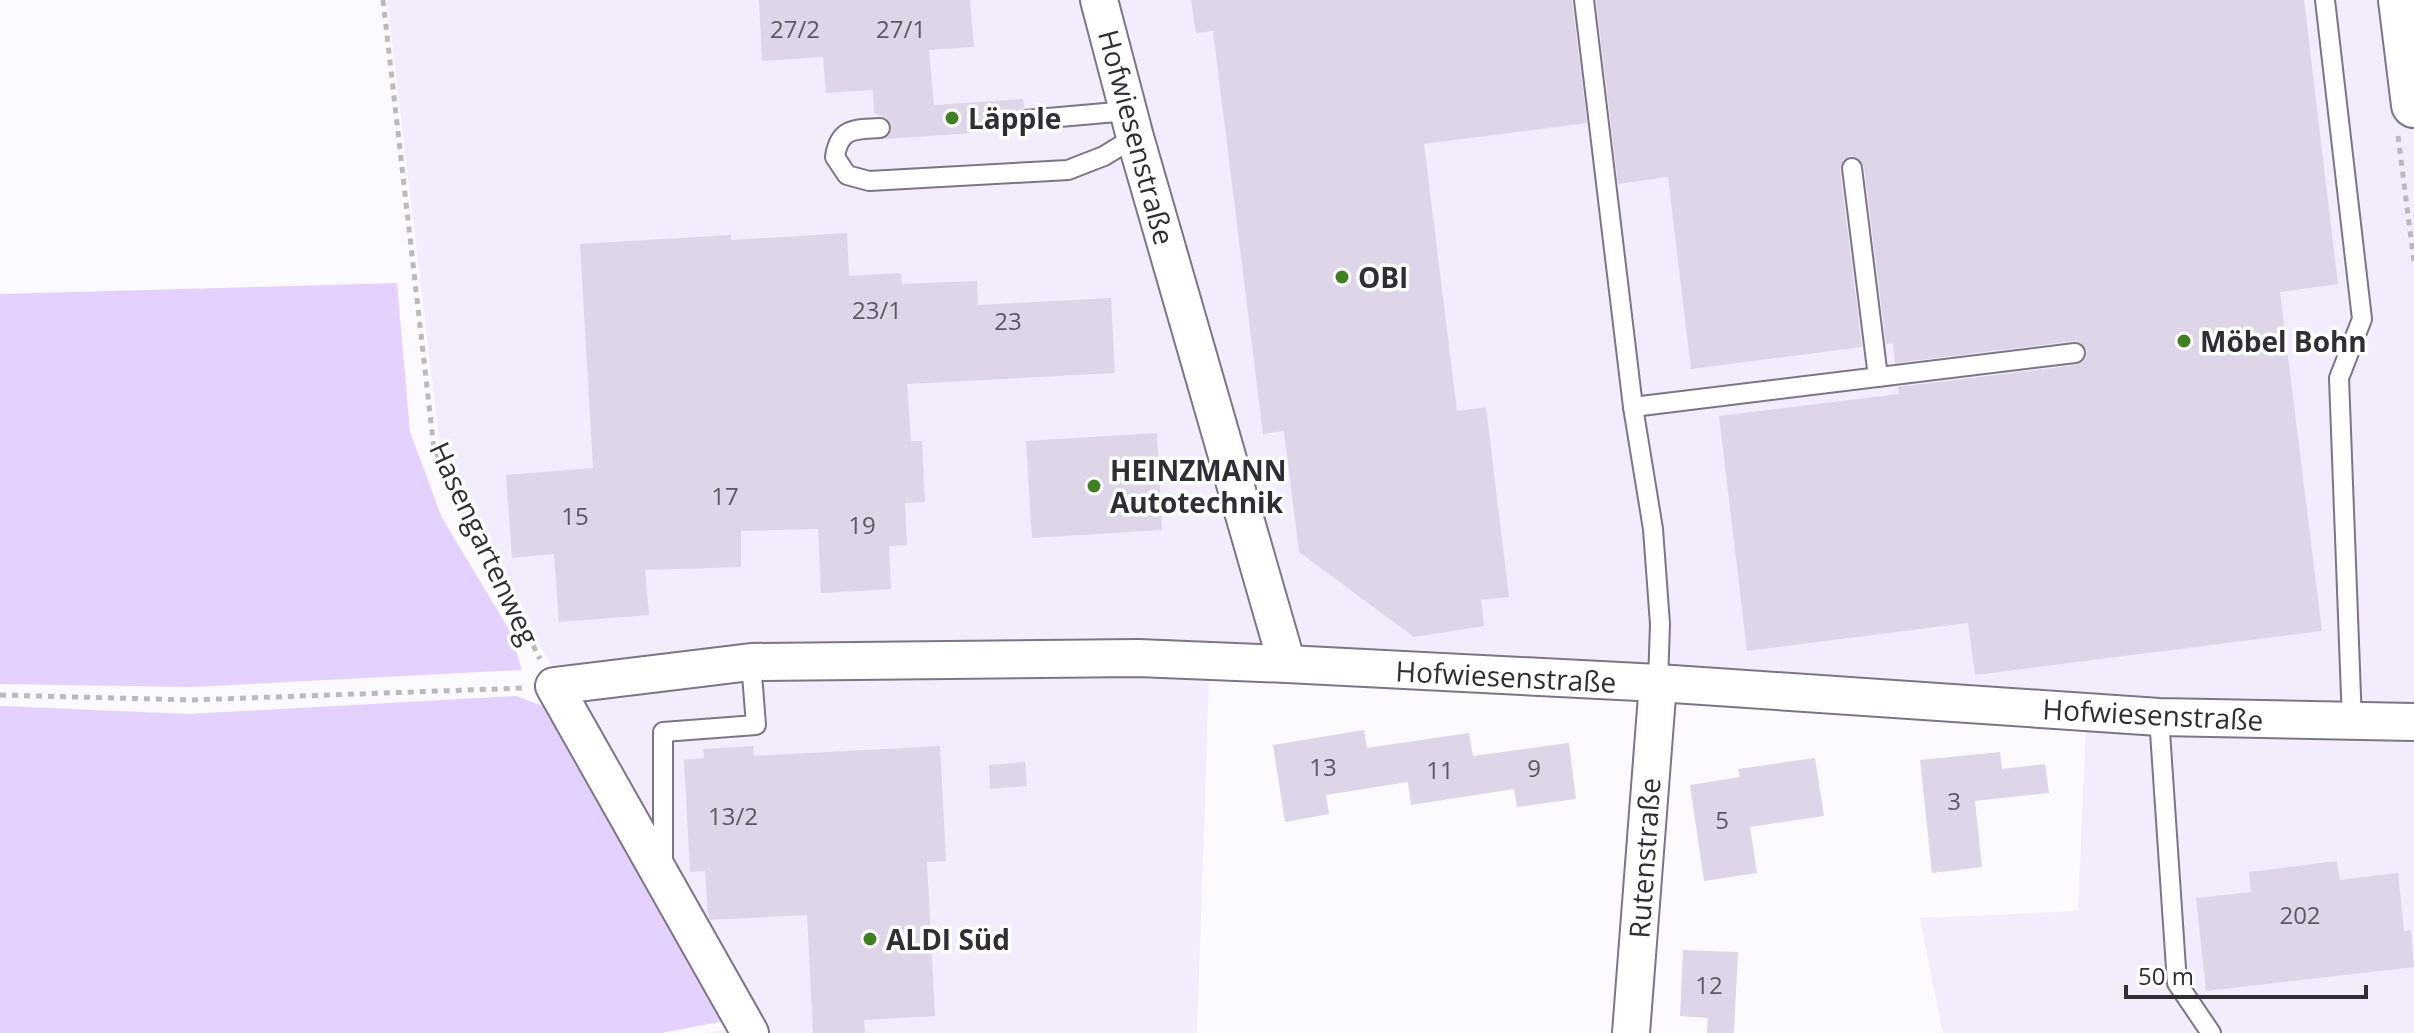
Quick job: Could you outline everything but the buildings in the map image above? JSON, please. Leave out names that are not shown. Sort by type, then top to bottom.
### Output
[{"type":"main road","points":[[2401,0],[2414,105]]},
{"type":"street","name":"Hofwiesenstraße","points":[[1099,0],[1287,664],[1658,683],[2159,717],[2414,722]]},
{"type":"street","points":[[750,1033],[554,686],[751,662],[1138,658],[1287,664]]},
{"type":"street","name":"Rutenstraße","points":[[1631,1033],[1658,683]]},
{"type":"lane","points":[[1584,0],[1633,407],[1653,529],[1660,624],[1658,683]]},
{"type":"lane","points":[[2325,0],[2362,319],[2339,378],[2352,722]]},
{"type":"lane","points":[[1025,120],[1132,124]]},
{"type":"lane","points":[[880,128],[855,129],[844,134],[837,145],[835,157],[847,175],[869,181],[1068,170],[1104,156],[1132,124]]},
{"type":"lane","points":[[1852,168],[1878,377]]},
{"type":"lane","points":[[1633,407],[2075,353]]},
{"type":"lane","points":[[663,878],[663,732],[756,725],[751,662]]},
{"type":"lane","points":[[2159,717],[2177,983],[2211,1033]]},
{"type":"path","name":"Hasengartenweg","points":[[383,0],[434,449],[554,686]]},
{"type":"path","points":[[0,695],[191,700],[554,686]]},
{"type":"shaded area","points":[[387,0],[2414,0],[2414,1033],[1943,1033],[1920,918],[2078,911],[2086,724],[1209,680],[1197,1033],[708,1033],[760,1024],[444,480]]},
{"type":"shaded area","points":[[397,283],[410,432],[442,518],[510,631],[522,670],[192,687],[0,684],[0,294]]},
{"type":"shaded area","points":[[516,696],[551,709],[730,1020],[661,1033],[0,1033],[0,706],[189,714]]},
{"type":"place","name":"Läpple","points":[[952,118]]},
{"type":"place","name":"OBI","points":[[1342,277]]},
{"type":"place","name":"Möbel Bohn","points":[[2184,341]]},
{"type":"place","name":"HEINZMANN Autotechnik","points":[[1094,486]]},
{"type":"place","name":"ALDI Süd","points":[[870,939]]}]
